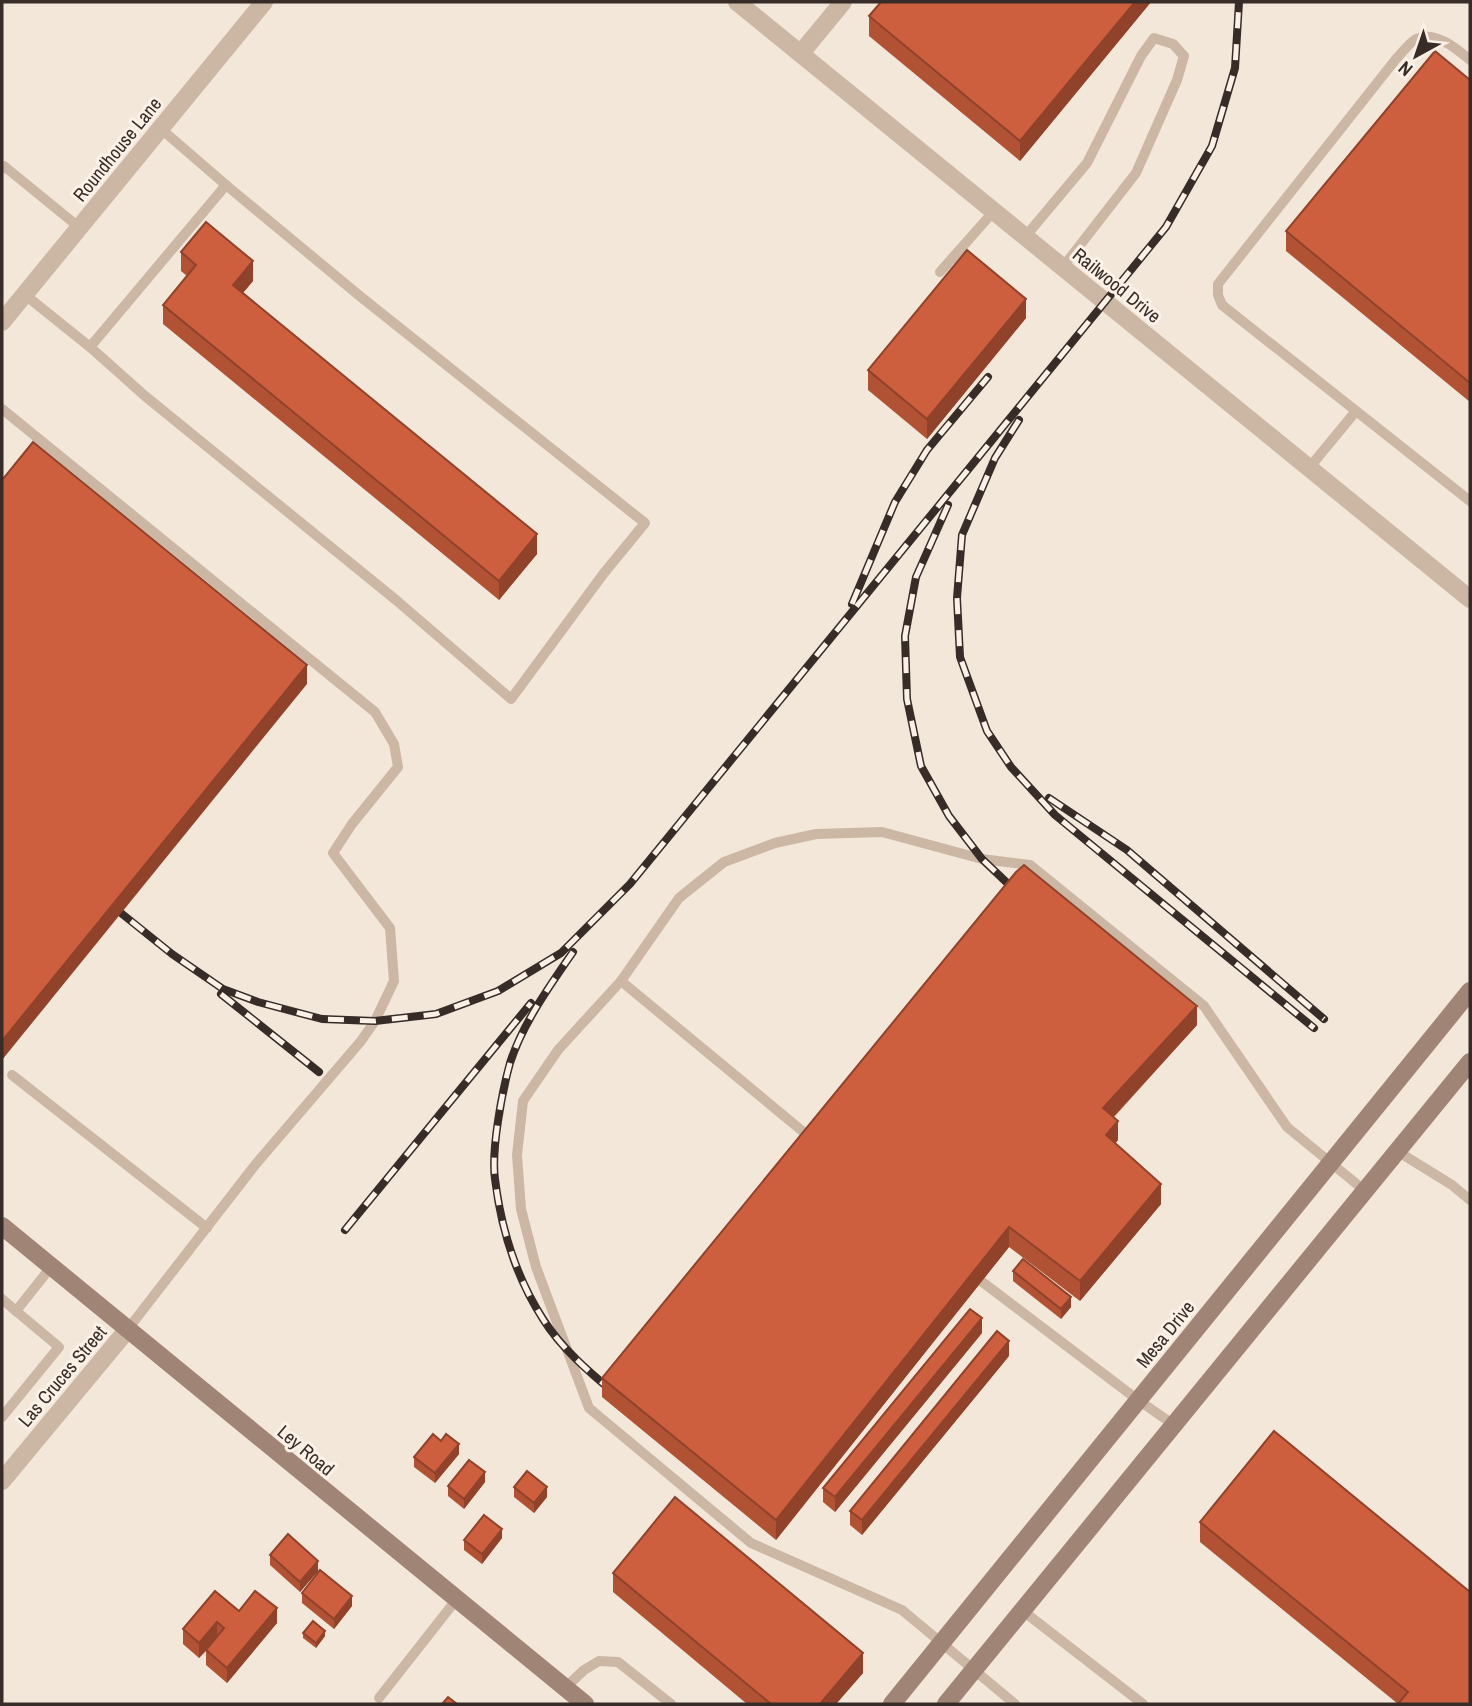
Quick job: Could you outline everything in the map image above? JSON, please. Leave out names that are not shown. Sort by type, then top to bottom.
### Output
[{"type":"main road","name":"Mesa Drive","points":[[892,1704],[1470,991]]},
{"type":"main road","points":[[946,1704],[1470,1062]]},
{"type":"main road","name":"Ley Road","points":[[2,1226],[585,1704]]},
{"type":"street","name":"Roundhouse Lane","points":[[2,322],[264,2]]},
{"type":"street","name":"Railwood Drive","points":[[737,2],[1470,599]]},
{"type":"street","points":[[801,53],[843,2]]},
{"type":"street","name":"Las Cruces Street","points":[[2,1481],[128,1329]]},
{"type":"lane","points":[[1470,60],[1451,45],[1427,37],[1415,40],[1396,59],[1219,284],[1218,295],[1222,305],[1470,501]]},
{"type":"lane","points":[[1026,237],[1087,163],[1140,56],[1154,38],[1173,44],[1184,56],[1177,80],[1136,173],[1063,267]]},
{"type":"lane","points":[[24,294],[511,699],[645,523],[361,297],[160,128]]},
{"type":"lane","points":[[2,169],[4,166],[80,228]]},
{"type":"lane","points":[[90,347],[226,185]]},
{"type":"lane","points":[[940,272],[994,211]]},
{"type":"lane","points":[[2,409],[375,712],[394,744],[398,767],[352,824],[333,853],[390,928],[394,981],[375,1021],[255,1165],[128,1329]]},
{"type":"lane","points":[[1309,468],[1356,411]]},
{"type":"lane","points":[[1014,1704],[902,1610],[751,1543],[589,1408],[536,1267],[522,1209],[516,1155],[523,1101],[558,1050],[621,981],[679,898],[724,862],[775,843],[816,834],[882,832],[982,859],[1030,865],[1204,1006],[1286,1127],[1364,1190]]},
{"type":"lane","points":[[621,981],[813,1139]]},
{"type":"lane","points":[[12,1075],[207,1228]]},
{"type":"lane","points":[[1397,1150],[1469,1198]]},
{"type":"lane","points":[[16,1311],[51,1266]]},
{"type":"lane","points":[[981,1281],[1138,1401],[1174,1425]]},
{"type":"lane","points":[[2,1300],[59,1348],[2,1417]]},
{"type":"lane","points":[[379,1698],[456,1600]]},
{"type":"lane","points":[[1023,1611],[1143,1704]]},
{"type":"lane","points":[[565,1688],[584,1670],[599,1661],[618,1662],[671,1704]]},
{"type":"building","points":[[881,2],[1135,2],[1020,141],[869,16]]},
{"type":"building","points":[[1435,51],[1470,80],[1470,383],[1286,231]]},
{"type":"building","points":[[206,222],[253,261],[233,285],[537,534],[499,581],[163,305],[196,265],[181,252]]},
{"type":"building","points":[[967,250],[1026,299],[927,419],[868,370]]},
{"type":"building","points":[[33,442],[307,665],[2,1041],[2,480]]},
{"type":"building","points":[[1024,865],[1197,1006],[1103,1108],[1118,1121],[1106,1135],[1161,1184],[1080,1281],[1009,1227],[776,1520],[602,1378]]},
{"type":"building","points":[[1023,1259],[1071,1297],[1061,1309],[1013,1271]]},
{"type":"building","points":[[970,1309],[982,1318],[835,1497],[823,1488]]},
{"type":"building","points":[[997,1331],[1009,1341],[862,1520],[850,1511]]},
{"type":"building","points":[[1274,1431],[1470,1592],[1470,1704],[1398,1704],[1408,1692],[1200,1522]]},
{"type":"building","points":[[433,1434],[441,1441],[446,1434],[459,1444],[435,1473],[414,1457]]},
{"type":"building","points":[[469,1460],[485,1472],[464,1499],[448,1486]]},
{"type":"building","points":[[527,1471],[547,1487],[534,1503],[514,1487]]},
{"type":"building","points":[[675,1497],[863,1653],[820,1704],[771,1704],[613,1573]]},
{"type":"building","points":[[484,1515],[502,1529],[482,1554],[464,1540]]},
{"type":"building","points":[[288,1534],[318,1561],[300,1582],[270,1555]]},
{"type":"building","points":[[320,1570],[352,1596],[334,1619],[302,1593]]},
{"type":"building","points":[[215,1591],[239,1611],[255,1591],[277,1608],[227,1668],[206,1650],[224,1628],[217,1622],[199,1643],[183,1629]]},
{"type":"building","points":[[313,1621],[325,1631],[316,1643],[303,1633]]},
{"type":"building","points":[[448,1697],[457,1704],[442,1704]]},
{"type":"railway","points":[[106,901],[172,954],[223,989],[258,1002],[322,1019],[375,1021],[436,1014],[498,991],[561,953],[630,884],[1166,227],[1212,146],[1235,68],[1239,2]]},
{"type":"railway","points":[[852,604],[895,502],[927,450],[988,377]]},
{"type":"railway","points":[[1019,420],[995,458],[962,535],[957,598],[960,657],[987,731],[1011,767],[1055,815],[1314,1028]]},
{"type":"railway","points":[[948,505],[916,577],[905,636],[907,699],[921,766],[949,816],[982,859],[1022,897]]},
{"type":"railway","points":[[1049,798],[1127,850],[1324,1019]]},
{"type":"railway","points":[[573,952],[529,1020],[515,1048],[496,1137],[495,1179],[511,1252],[533,1303],[567,1350],[617,1395]]},
{"type":"railway","points":[[221,994],[319,1072]]},
{"type":"railway","points":[[345,1230],[531,1003]]}]
